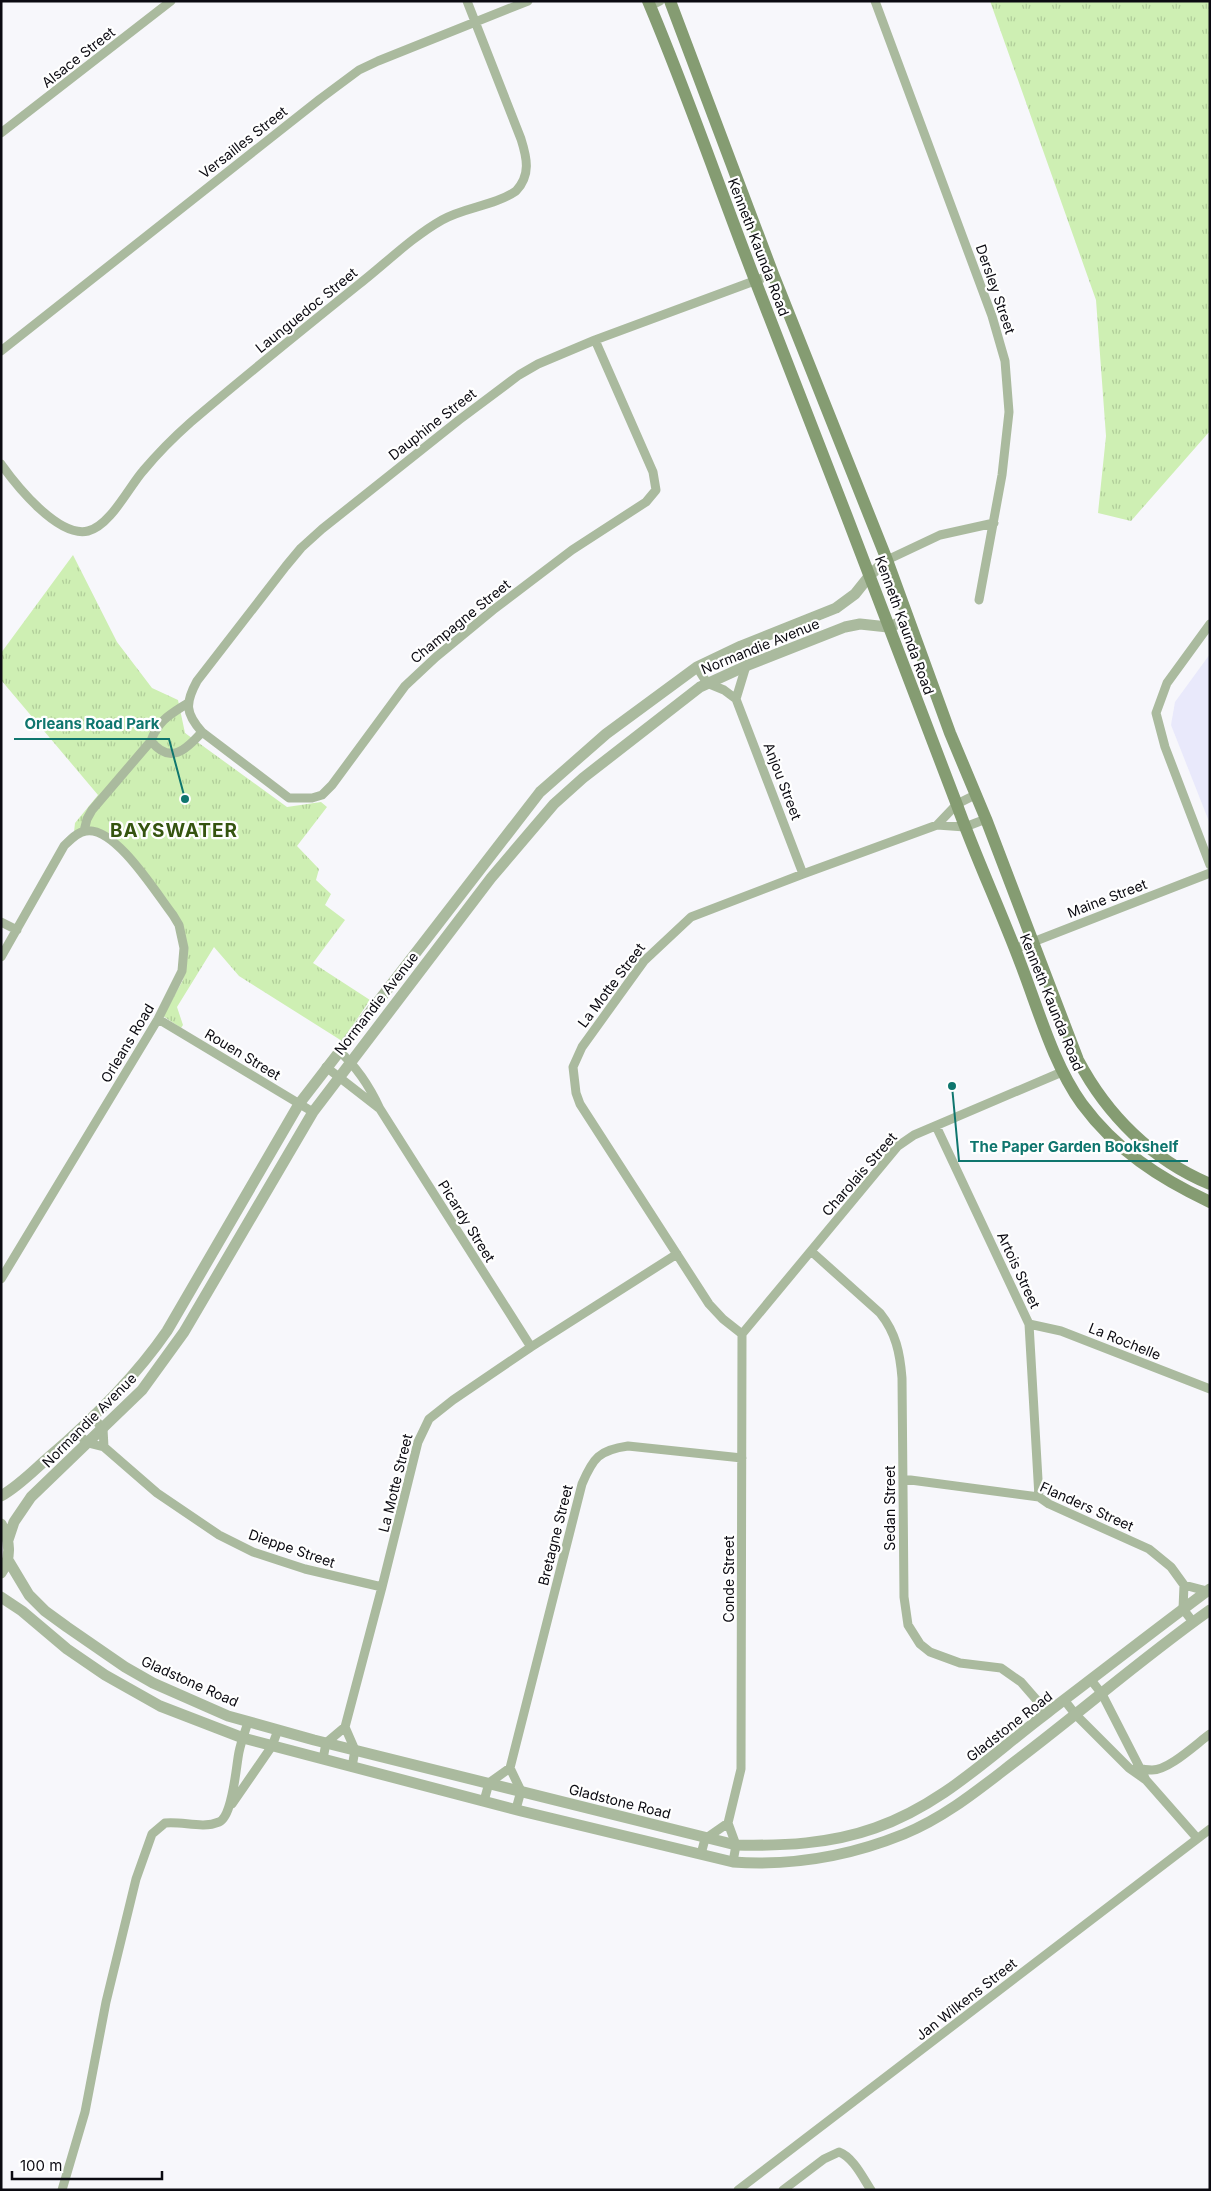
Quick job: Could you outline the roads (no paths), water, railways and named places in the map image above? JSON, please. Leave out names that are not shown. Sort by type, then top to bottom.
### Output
[{"type":"main road","name":"Kenneth Kaunda Road","points":[[670,1],[773,274],[887,560],[950,733],[986,819],[1078,1060],[1095,1089],[1126,1128],[1147,1146],[1190,1175],[1210,1184]]},
{"type":"main road","name":"Kenneth Kaunda Road","points":[[653,3],[754,279],[871,574],[888,627],[931,740],[1015,948],[1062,1072],[1083,1105],[1118,1145],[1159,1176],[1210,1202]]},
{"type":"main road","points":[[931,740],[950,733]]},
{"type":"street","name":"Alsace Street","points":[[1,133],[171,1]]},
{"type":"street","name":"Launguedoc Street","points":[[1,464],[28,498],[65,527],[74,531],[86,532],[98,526],[107,518],[143,471],[190,423],[315,320],[442,220],[516,191],[521,186],[526,174],[527,157],[522,139],[467,1]]},
{"type":"street","name":"Versailles Street","points":[[1,351],[344,80],[378,61],[528,1]]},
{"type":"street","name":"Dersley Street","points":[[875,1],[1000,339],[1006,369],[1009,412],[1005,455],[979,600]]},
{"type":"street","name":"Dauphine Street","points":[[188,703],[197,681],[301,548],[322,529],[519,375],[538,364],[595,340],[754,279],[773,274]]},
{"type":"street","name":"Champagne Street","points":[[188,703],[192,722],[202,732],[288,798],[312,798],[322,795],[332,785],[405,686],[418,673],[467,631],[572,550],[646,502],[656,490],[653,472],[595,340]]},
{"type":"street","points":[[887,560],[940,534],[994,523]]},
{"type":"street","name":"Normandie Avenue","points":[[1,1496],[18,1485],[77,1433],[136,1372],[166,1331],[299,1104],[338,1050],[530,803],[570,764],[606,734],[697,667],[741,646],[836,608],[855,594],[871,574],[887,560]]},
{"type":"street","points":[[888,627],[908,620]]},
{"type":"street","name":"Normandie Avenue","points":[[8,1540],[14,1522],[22,1507],[142,1390],[174,1348],[312,1112],[515,849],[554,804],[583,778],[708,683],[746,666],[852,625],[865,624],[888,627]]},
{"type":"street","points":[[1210,624],[1167,683],[1156,713],[1165,747],[1210,864]]},
{"type":"street","points":[[697,667],[708,683],[724,690],[736,699],[746,666],[741,646]]},
{"type":"street","name":"Anjou Street","points":[[736,699],[803,874]]},
{"type":"street","points":[[1,957],[64,846],[72,837],[84,831],[92,810],[151,741],[155,728],[168,716],[188,703]]},
{"type":"street","points":[[151,741],[157,748],[166,753],[175,753],[187,749],[202,732]]},
{"type":"street","points":[[570,764],[583,778]]},
{"type":"street","name":"La Motte Street","points":[[937,825],[957,804],[975,795]]},
{"type":"street","name":"La Motte Street","points":[[742,1334],[715,1311],[580,1104],[574,1078],[576,1058],[592,1032],[644,961],[667,937],[692,917],[937,825],[965,827],[986,819]]},
{"type":"street","name":"Orleans Road","points":[[1,1278],[158,1019],[182,972],[184,948],[179,925],[173,914],[113,840],[94,831],[84,831]]},
{"type":"street","name":"Maine Street","points":[[1015,948],[1210,873]]},
{"type":"street","points":[[1,922],[17,930]]},
{"type":"street","name":"Rouen Street","points":[[158,1019],[312,1112]]},
{"type":"street","name":"Picardy Street","points":[[338,1050],[350,1061],[364,1080],[380,1109],[531,1347]]},
{"type":"street","name":"Picardy Street","points":[[326,1067],[380,1109]]},
{"type":"street","name":"Charolais Street","points":[[742,1334],[812,1252],[898,1146],[914,1135],[1062,1072]]},
{"type":"street","name":"Artois Street","points":[[936,1126],[1029,1324],[1039,1497]]},
{"type":"street","name":"Sedan Street","points":[[812,1252],[871,1304],[887,1322],[894,1333],[900,1356],[902,1378],[904,1597],[908,1625],[915,1637],[930,1652],[942,1658],[960,1663],[1001,1668],[1021,1682],[1048,1712]]},
{"type":"street","name":"La Motte Street","points":[[345,1727],[418,1442],[426,1424],[439,1409],[531,1347],[677,1254]]},
{"type":"street","name":"La Rochelle","points":[[1029,1324],[1060,1331],[1210,1389]]},
{"type":"street","name":"Conde Street","points":[[728,1823],[741,1769],[742,1334]]},
{"type":"street","points":[[77,1433],[88,1443],[104,1446],[102,1430],[92,1418]]},
{"type":"street","name":"Dieppe Street","points":[[104,1446],[157,1493],[218,1535],[253,1552],[305,1569],[382,1587]]},
{"type":"street","name":"Bretagne Street","points":[[510,1768],[582,1484],[588,1469],[598,1455],[610,1448],[628,1446],[742,1458]]},
{"type":"street","name":"Flanders Street","points":[[903,1479],[1039,1497],[1049,1504],[1149,1548],[1167,1563],[1184,1585]]},
{"type":"street","points":[[1,1524],[8,1540],[8,1560],[1,1573]]},
{"type":"street","name":"Gladstone Road","points":[[8,1560],[29,1595],[45,1612],[104,1653],[153,1683],[228,1716],[326,1743],[736,1846],[786,1845],[852,1836],[899,1819],[926,1806],[950,1791],[1048,1712],[1209,1590]]},
{"type":"street","points":[[1193,1622],[1183,1609],[1184,1585],[1209,1590]]},
{"type":"street","points":[[1,1597],[22,1611],[67,1649],[105,1675],[160,1706],[243,1738],[516,1810],[733,1862],[785,1862],[824,1857],[855,1851],[905,1834],[959,1804],[1210,1610]]},
{"type":"street","points":[[1091,1680],[1102,1694],[1146,1780]]},
{"type":"street","points":[[1065,1701],[1076,1715],[1128,1768],[1146,1780],[1198,1838]]},
{"type":"street","points":[[229,1808],[248,1722]]},
{"type":"street","points":[[1033,1724],[1044,1739]]},
{"type":"street","points":[[323,1759],[326,1743],[345,1727],[355,1750],[352,1767]]},
{"type":"street","points":[[62,2190],[85,2112],[106,2002],[136,1879],[152,1834],[165,1823],[173,1822],[193,1826],[218,1823],[223,1820],[229,1808],[272,1746],[278,1730]]},
{"type":"street","points":[[1128,1768],[1159,1769],[1174,1761],[1210,1734]]},
{"type":"street","points":[[484,1801],[489,1783],[510,1768],[521,1791],[516,1810]]},
{"type":"street","points":[[701,1854],[705,1839],[728,1823],[736,1846],[733,1862]]},
{"type":"street","name":"Jan Wilkens Street","points":[[738,2190],[1210,1829]]},
{"type":"street","points":[[783,2190],[824,2159],[839,2152],[845,2154],[871,2190]]},
{"type":"place","name":"Orleans Road Park","points":[[185,799]]},
{"type":"place","name":"The Paper Garden Bookshelf","points":[[952,1086]]},
{"type":"district","name":"BAYSWATER","points":[[174,830]]}]
